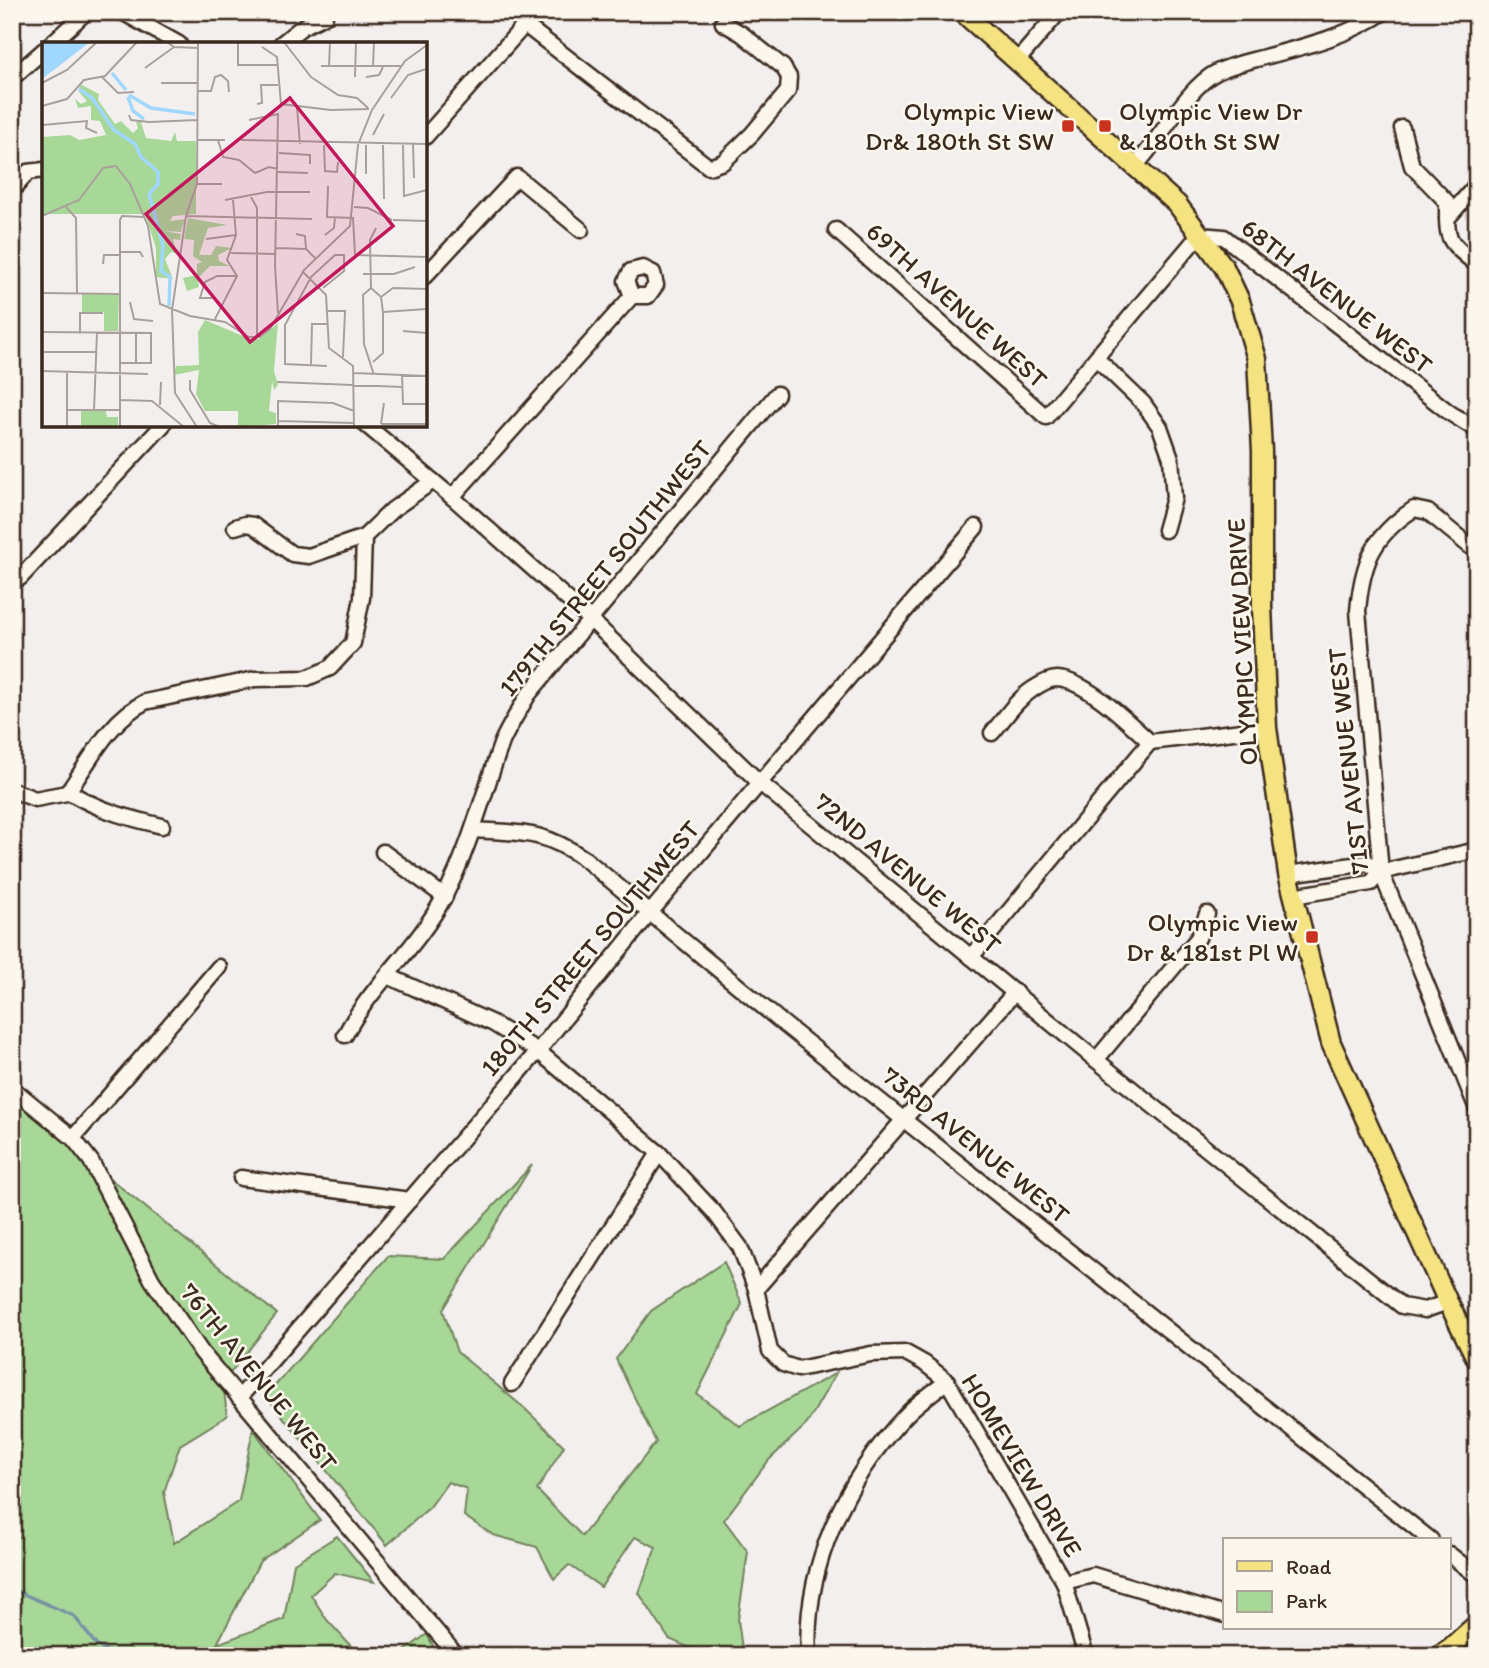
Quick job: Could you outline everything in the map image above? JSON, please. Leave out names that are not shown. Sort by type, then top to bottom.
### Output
[{"type":"main road","name":"OLYMPIC VIEW DRIVE","points":[[962,12],[1177,204],[1224,267],[1240,301],[1258,359],[1267,728],[1288,874],[1331,1043],[1477,1360]]},
{"type":"main road","points":[[1438,1656],[1477,1624]]},
{"type":"street","points":[[53,42],[86,12]]},
{"type":"street","points":[[122,12],[175,42]]},
{"type":"street","points":[[427,135],[536,12]]},
{"type":"street","points":[[1018,60],[1059,12]]},
{"type":"street","points":[[1136,165],[1197,88],[1215,73],[1237,64],[1304,47],[1355,28],[1384,12]]},
{"type":"street","points":[[283,42],[302,27],[325,16]]},
{"type":"street","points":[[525,25],[709,167],[723,162],[752,134],[788,91],[789,77],[783,68],[742,34],[723,23]]},
{"type":"street","points":[[12,78],[42,52]]},
{"type":"street","points":[[1402,128],[1412,166],[1447,202],[1446,234],[1455,246],[1477,265]]},
{"type":"street","points":[[12,191],[28,172],[42,170]]},
{"type":"street","points":[[427,274],[517,177],[582,230]]},
{"type":"street","points":[[1447,219],[1477,184]]},
{"type":"street","name":"69TH AVENUE WEST","points":[[836,230],[1046,417],[1096,358]]},
{"type":"street","points":[[1165,530],[1174,498],[1171,458],[1160,427],[1143,403],[1096,358],[1199,235]]},
{"type":"street","name":"68TH AVENUE WEST","points":[[1199,235],[1224,237],[1439,405],[1477,430]]},
{"type":"street","points":[[452,497],[632,296]]},
{"type":"street","name":"179TH STREET SOUTHWEST","points":[[345,1035],[356,1013],[418,940],[445,897],[473,830],[503,740],[528,695],[777,394]]},
{"type":"street","points":[[20,578],[161,427]]},
{"type":"street","name":"72ND AVENUE WEST","points":[[368,427],[591,620],[760,783],[1096,1060],[1402,1306],[1425,1310],[1448,1302]]},
{"type":"street","points":[[235,527],[253,525],[292,554],[309,555],[364,537],[392,510],[433,481]]},
{"type":"street","name":"71ST AVENUE WEST","points":[[1477,552],[1427,512],[1414,509],[1395,522],[1373,548],[1361,579],[1358,611],[1381,872],[1477,1109]]},
{"type":"street","name":"180TH STREET SOUTHWEST","points":[[239,1398],[538,1051],[649,914],[976,527]]},
{"type":"street","points":[[12,790],[35,799],[68,791],[114,726],[130,709],[145,702],[255,679],[307,678],[330,668],[354,643],[362,598],[364,537]]},
{"type":"street","points":[[992,733],[1018,702],[1033,689],[1055,679],[1070,682],[1104,702],[1150,742]]},
{"type":"street","points":[[971,957],[1150,742],[1267,728]]},
{"type":"street","points":[[68,791],[87,804],[162,826]]},
{"type":"street","name":"73RD AVENUE WEST","points":[[473,830],[535,834],[563,844],[585,859],[905,1121],[1428,1538]]},
{"type":"street","points":[[1293,896],[1371,883],[1381,872],[1477,850]]},
{"type":"street","points":[[383,852],[445,897]]},
{"type":"street","points":[[1288,874],[1368,863],[1381,872]]},
{"type":"street","points":[[1096,1060],[1198,938],[1207,914]]},
{"type":"street","points":[[72,1138],[219,967]]},
{"type":"street","name":"HOMEVIEW DRIVE","points":[[388,976],[492,1023],[538,1051],[659,1153],[714,1212],[740,1247],[756,1289],[771,1351],[783,1364],[798,1369],[871,1354],[906,1353],[947,1381],[1064,1581],[1086,1656]]},
{"type":"street","points":[[756,1289],[1015,992]]},
{"type":"street","name":"76TH AVENUE WEST","points":[[12,1088],[72,1138],[91,1161],[152,1280],[202,1353],[457,1656]]},
{"type":"street","points":[[512,1384],[659,1153]]},
{"type":"street","points":[[241,1178],[410,1200]]},
{"type":"street","points":[[809,1656],[814,1576],[834,1522],[870,1457],[907,1413],[947,1381]]},
{"type":"street","points":[[1450,1555],[1477,1576]]},
{"type":"street","points":[[1064,1581],[1094,1574],[1223,1614]]},
{"type":"green space","points":[[12,1099],[277,1314],[223,1382],[227,1416],[180,1445],[164,1492],[174,1543],[239,1501],[253,1429],[320,1520],[260,1561],[217,1644],[284,1619],[294,1563],[337,1536],[374,1582],[335,1573],[311,1595],[327,1620],[360,1656],[12,1656]]},
{"type":"green space","points":[[532,1165],[443,1310],[457,1352],[523,1407],[564,1446],[537,1490],[582,1536],[656,1442],[616,1359],[651,1311],[724,1262],[742,1304],[697,1394],[740,1426],[836,1373],[807,1424],[769,1460],[724,1520],[748,1552],[738,1620],[743,1656],[709,1656],[669,1639],[639,1593],[656,1547],[635,1537],[601,1587],[569,1565],[554,1579],[537,1547],[493,1535],[464,1516],[467,1489],[448,1482],[430,1507],[387,1545],[266,1396],[388,1256],[444,1259]]},
{"type":"green space","points":[[427,1634],[438,1656],[398,1656]]},
{"type":"waterway","points":[[12,1589],[74,1616],[97,1646],[116,1656]]},
{"type":"place","name":"Olympic View Dr& 180th St SW","points":[[1068,126]]},
{"type":"place","name":"Olympic View Dr & 180th St SW","points":[[1105,126]]},
{"type":"place","name":"Olympic View Dr & 181st Pl W","points":[[1312,937]]}]
